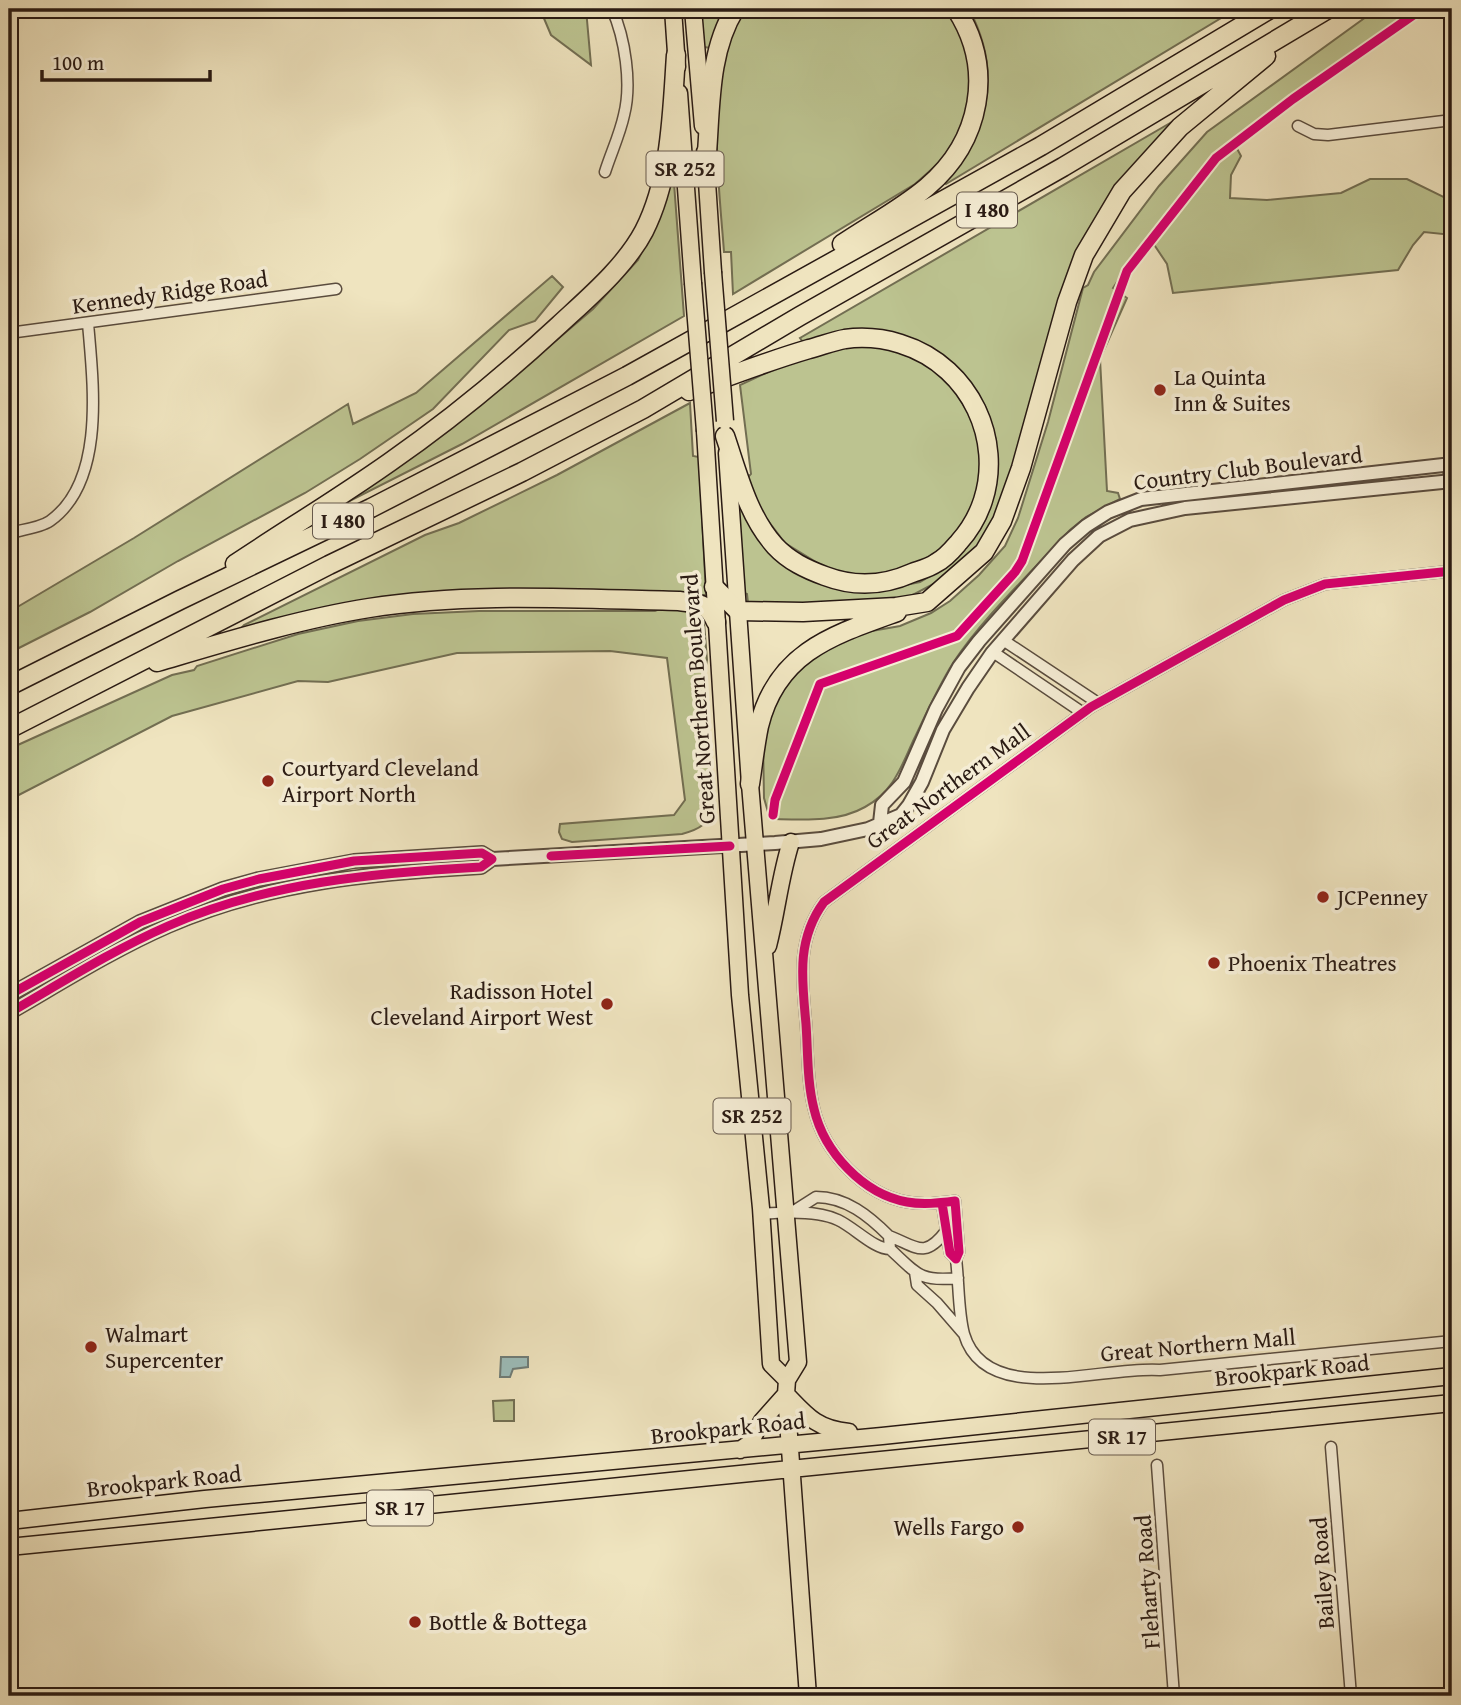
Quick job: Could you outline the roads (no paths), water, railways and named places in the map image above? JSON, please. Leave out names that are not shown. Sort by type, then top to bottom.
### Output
[{"type":"highway","points":[[706,165],[718,50],[727,22],[735,9]]},
{"type":"highway","points":[[794,282],[815,261],[925,188],[947,167],[965,138],[976,110],[980,73],[972,40],[956,9]]},
{"type":"highway","name":"I 480","points":[[9,686],[517,434],[627,376],[1041,146],[1269,9]]},
{"type":"highway","points":[[750,784],[759,725],[767,701],[780,677],[802,653],[842,632],[927,602],[984,552],[1002,521],[1021,468],[1067,302],[1084,256],[1122,191],[1180,127],[1322,13]]},
{"type":"highway","name":"I 480","points":[[9,729],[329,565],[522,472],[643,408],[1063,167],[1322,13]]},
{"type":"highway","points":[[180,600],[391,462],[531,350],[607,281],[643,232],[658,193],[670,142],[677,55]]},
{"type":"highway","points":[[643,408],[767,361],[846,339],[881,339],[918,349],[941,364],[959,381],[982,420],[988,444],[988,487],[971,529],[937,563],[883,583],[856,584],[835,580],[800,566],[776,546],[758,522],[748,502],[725,428]]},
{"type":"highway","points":[[714,587],[738,611],[803,612],[896,607],[927,602]]},
{"type":"highway","points":[[120,672],[261,632],[369,608],[459,600],[679,601],[700,604],[710,609],[716,622]]},
{"type":"main road","name":"Great Northern Boulevard","points":[[673,9],[705,431],[740,996],[761,1214],[771,1364],[786,1387],[808,1696]]},
{"type":"main road","name":"Great Northern Boulevard","points":[[693,9],[750,784],[789,1212],[798,1362],[786,1387]]},
{"type":"main road","points":[[765,959],[791,842]]},
{"type":"main road","name":"Brookpark Road","points":[[9,1521],[182,1502],[882,1436],[1452,1376]]},
{"type":"main road","points":[[740,1450],[749,1444],[786,1387],[808,1418],[829,1430],[882,1436]]},
{"type":"main road","name":"Brookpark Road","points":[[9,1547],[1452,1404]]},
{"type":"street","points":[[605,172],[625,113],[624,45],[612,9]]},
{"type":"street","points":[[1298,126],[1314,134],[1328,135],[1452,120]]},
{"type":"street","name":"Kennedy Ridge Road","points":[[9,333],[336,289]]},
{"type":"street","points":[[9,533],[49,522],[79,490],[91,449],[93,374],[88,323]]},
{"type":"street","points":[[1450,465],[1452,502]]},
{"type":"street","name":"Country Club Boulevard","points":[[880,823],[882,805],[904,782],[936,709],[959,667],[1065,544],[1086,526],[1122,506],[1162,495],[1450,465]]},
{"type":"street","name":"Country Club Boulevard","points":[[9,1013],[169,925],[219,907],[317,881],[377,873],[481,867],[492,859],[791,842],[839,836],[880,823],[901,815],[909,805],[922,782],[943,730],[993,652],[1073,560],[1099,536],[1130,520],[1185,508],[1451,481]]},
{"type":"street","name":"Great Northern Mall","points":[[964,1335],[956,1259],[959,1252],[955,1201],[911,1203],[881,1193],[845,1166],[825,1139],[816,1117],[810,1081],[802,969],[807,932],[821,906],[829,897],[1098,703],[1284,600],[1310,588],[1330,583],[1452,571]]},
{"type":"street","points":[[1003,640],[1098,703]]},
{"type":"street","points":[[993,652],[1083,713]]},
{"type":"street","name":"Country Club Boulevard","points":[[9,995],[140,922],[223,889],[259,879],[354,861],[482,853],[492,859]]},
{"type":"street","name":"Great Northern Mall","points":[[789,1212],[816,1197],[833,1199],[866,1214],[889,1236],[915,1248],[933,1246],[946,1231]]},
{"type":"street","name":"Great Northern Mall","points":[[942,1203],[950,1253],[956,1259]]},
{"type":"street","name":"Great Northern Mall","points":[[761,1214],[789,1212],[835,1218],[881,1249],[890,1250],[915,1272],[933,1280],[958,1278]]},
{"type":"street","points":[[889,1236],[890,1250]]},
{"type":"street","name":"Great Northern Mall","points":[[915,1272],[917,1285],[937,1303],[976,1354],[994,1369],[1011,1377],[1030,1379],[1142,1368],[1160,1370],[1452,1341]]},
{"type":"street","name":"Bailey Road","points":[[1331,1447],[1351,1696]]},
{"type":"street","name":"Fleharty Road","points":[[1157,1465],[1174,1696]]},
{"type":"water","points":[[501,1357],[528,1357],[528,1367],[513,1369],[510,1377],[500,1377]]},
{"type":"place","name":"La Quinta Inn & Suites","points":[[1160,390]]},
{"type":"place","name":"Courtyard Cleveland Airport North","points":[[268,781]]},
{"type":"place","name":"JCPenney","points":[[1323,897]]},
{"type":"place","name":"Phoenix Theatres","points":[[1214,963]]},
{"type":"place","name":"Radisson Hotel Cleveland Airport West","points":[[607,1004]]},
{"type":"place","name":"Walmart Supercenter","points":[[91,1347]]},
{"type":"place","name":"Wells Fargo","points":[[1018,1527]]},
{"type":"place","name":"Bottle & Bottega","points":[[415,1622]]}]
